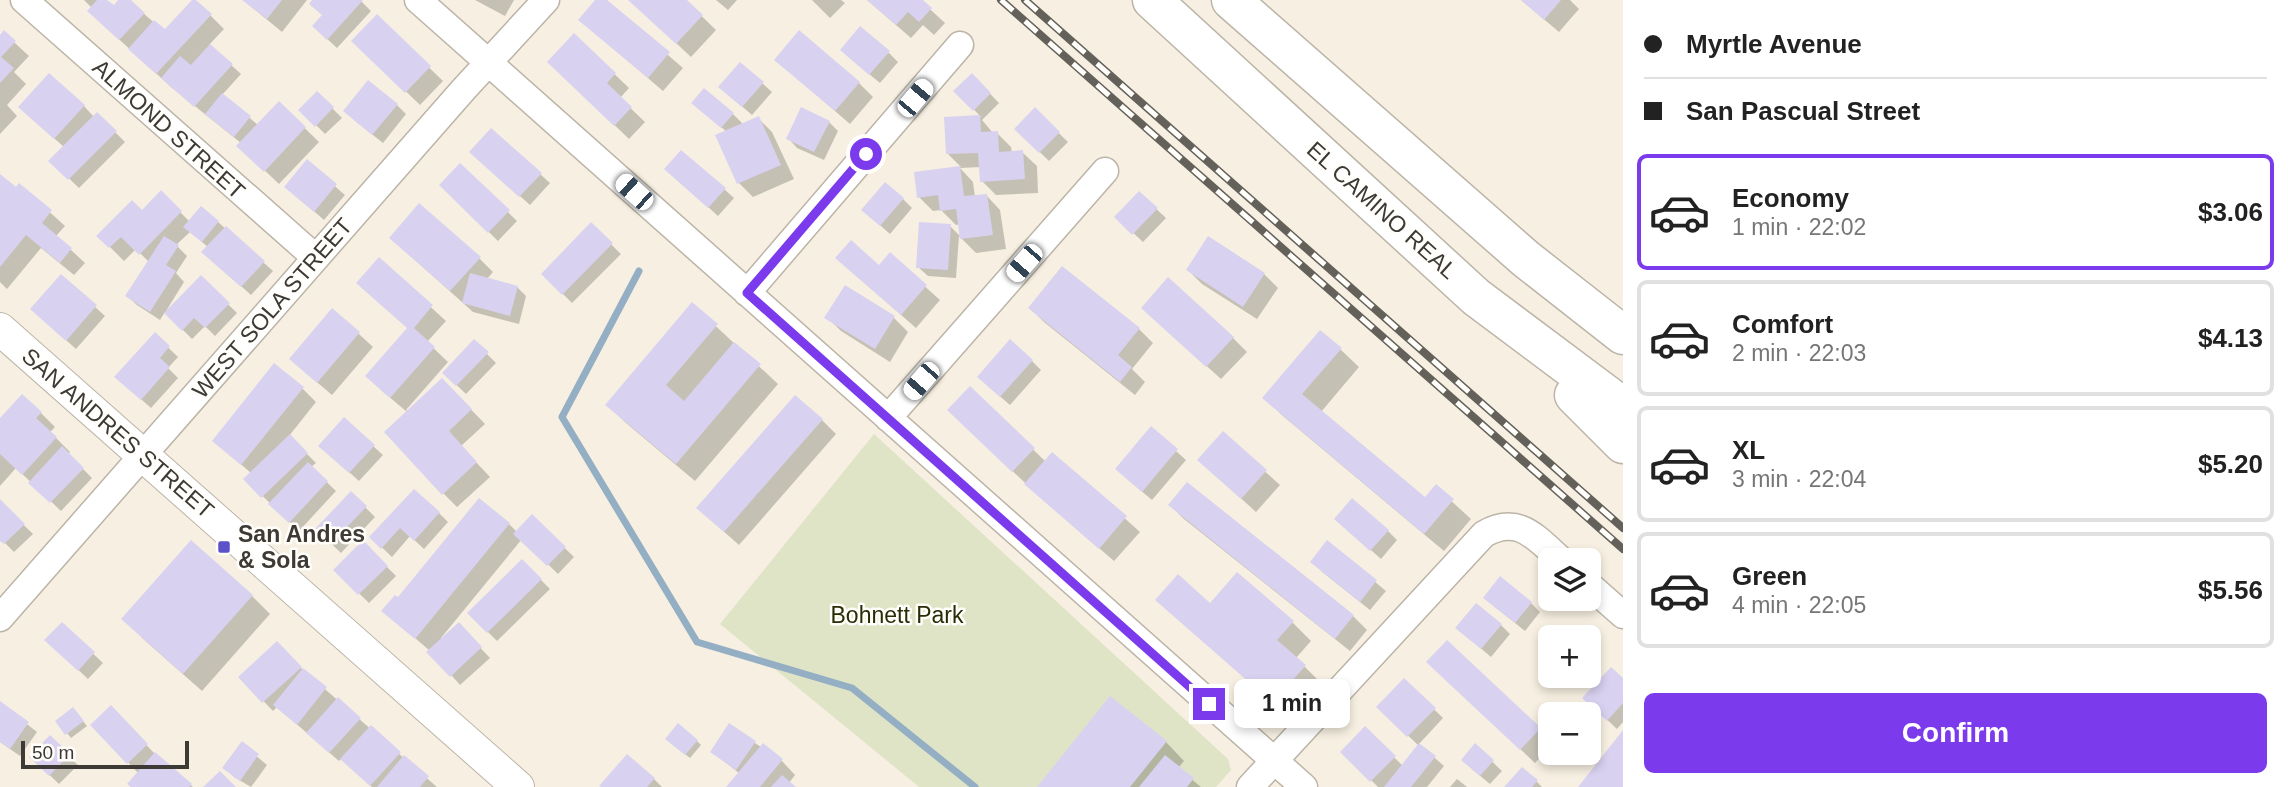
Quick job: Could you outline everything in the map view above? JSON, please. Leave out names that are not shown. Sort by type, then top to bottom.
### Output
[{"type":"highway","name":"EL CAMINO REAL","points":[[1152,0],[1476,297],[1623,407]]},
{"type":"highway","points":[[1231,0],[1526,259],[1623,335]]},
{"type":"highway","points":[[1476,297],[1623,444]]},
{"type":"street","name":"ALMOND STREET","points":[[24,0],[316,258]]},
{"type":"street","points":[[418,0],[1304,787]]},
{"type":"street","name":"WEST SOLA STREET","points":[[0,618],[546,0]]},
{"type":"street","points":[[747,293],[960,45]]},
{"type":"street","points":[[888,418],[1105,171]]},
{"type":"street","name":"SAN ANDRES STREET","points":[[0,329],[518,787]]},
{"type":"street","points":[[1250,787],[1484,534],[1508,525],[1521,528],[1547,548]]},
{"type":"street","points":[[1601,596],[1623,615]]},
{"type":"green space","name":"Bohnett Park","points":[[874,434],[1228,759],[1231,770],[1216,787],[919,787],[720,624]]},
{"type":"building","points":[[97,0],[107,0],[114,5],[118,0],[131,0],[145,13],[119,40],[87,11]]},
{"type":"building","points":[[192,0],[196,0],[212,14],[156,74],[128,49],[154,20],[165,29]]},
{"type":"building","points":[[242,0],[282,0],[267,19]]},
{"type":"building","points":[[312,0],[363,0],[327,40],[312,26],[322,15],[309,4]]},
{"type":"building","points":[[595,0],[607,0],[670,52],[648,78],[578,20]]},
{"type":"building","points":[[628,0],[687,0],[703,15],[676,44]]},
{"type":"building","points":[[867,0],[923,0],[932,8],[919,22],[908,12],[896,25]]},
{"type":"building","points":[[1521,0],[1561,0],[1544,20]]},
{"type":"building","points":[[377,14],[431,66],[405,93],[351,41]]},
{"type":"building","points":[[860,26],[890,51],[869,75],[840,50]]},
{"type":"building","points":[[4,30],[16,41],[1,57],[14,68],[0,83],[0,35]]},
{"type":"building","points":[[799,30],[860,82],[835,111],[774,60]]},
{"type":"building","points":[[574,33],[616,73],[607,83],[632,107],[614,126],[547,62]]},
{"type":"building","points":[[210,44],[233,64],[194,107],[161,78],[180,56],[191,65]]},
{"type":"building","points":[[740,62],[764,82],[742,107],[718,87]]},
{"type":"building","points":[[49,73],[85,105],[54,139],[18,107]]},
{"type":"building","points":[[972,73],[991,93],[973,111],[953,91]]},
{"type":"building","points":[[368,80],[398,104],[372,135],[343,111]]},
{"type":"building","points":[[704,88],[734,113],[721,128],[691,103]]},
{"type":"building","points":[[317,91],[334,107],[315,127],[298,110]]},
{"type":"building","points":[[222,93],[251,116],[234,137],[205,114]]},
{"type":"building","points":[[279,101],[306,127],[264,172],[236,146]]},
{"type":"building","points":[[801,107],[830,121],[814,152],[786,139]]},
{"type":"building","points":[[1035,107],[1060,132],[1039,153],[1014,129]]},
{"type":"building","points":[[97,112],[117,131],[68,180],[48,161]]},
{"type":"building","points":[[980,115],[981,132],[998,131],[999,152],[1023,150],[1025,179],[980,182],[978,153],[946,154],[944,117]]},
{"type":"building","points":[[759,116],[781,165],[737,184],[715,135]]},
{"type":"building","points":[[491,128],[542,173],[519,197],[469,152]]},
{"type":"building","points":[[681,150],[726,188],[708,208],[664,169]]},
{"type":"building","points":[[307,159],[337,184],[314,212],[284,187]]},
{"type":"building","points":[[460,163],[510,210],[488,233],[439,185]]},
{"type":"building","points":[[960,166],[964,196],[987,194],[993,235],[960,239],[956,209],[940,211],[938,195],[917,198],[914,172]]},
{"type":"building","points":[[0,174],[16,187],[19,183],[52,210],[42,223],[72,248],[60,263],[26,235],[0,267]]},
{"type":"building","points":[[885,182],[904,198],[880,226],[861,210]]},
{"type":"building","points":[[161,190],[182,211],[139,255],[121,237],[109,248],[96,236],[132,200],[142,210]]},
{"type":"building","points":[[1139,191],[1158,208],[1132,235],[1114,217]]},
{"type":"building","points":[[419,203],[481,257],[450,291],[389,238]]},
{"type":"building","points":[[201,206],[219,221],[202,242],[183,227]]},
{"type":"building","points":[[591,222],[613,243],[562,295],[541,274]]},
{"type":"building","points":[[919,222],[951,224],[948,270],[916,268]]},
{"type":"building","points":[[226,226],[265,261],[241,287],[201,252]]},
{"type":"building","points":[[164,236],[179,245],[166,265],[176,271],[150,312],[125,296]]},
{"type":"building","points":[[1208,236],[1265,273],[1243,307],[1186,270]]},
{"type":"building","points":[[851,240],[879,265],[890,252],[927,285],[901,315],[835,258]]},
{"type":"building","points":[[379,257],[433,305],[414,328],[435,347],[390,398],[365,376],[407,328],[356,283]]},
{"type":"building","points":[[1062,266],[1140,328],[1118,355],[1132,367],[1120,382],[1028,308]]},
{"type":"building","points":[[470,273],[518,286],[510,316],[462,303]]},
{"type":"building","points":[[61,274],[97,305],[66,341],[30,309]]},
{"type":"building","points":[[201,275],[230,303],[205,328],[194,318],[182,331],[164,313]]},
{"type":"building","points":[[1168,277],[1234,337],[1206,367],[1141,308]]},
{"type":"building","points":[[845,285],[895,316],[875,349],[824,318]]},
{"type":"building","points":[[692,302],[718,324],[666,385],[684,401],[734,342],[761,364],[676,464],[605,405]]},
{"type":"building","points":[[332,308],[360,332],[317,383],[289,359]]},
{"type":"building","points":[[1320,330],[1342,348],[1302,394],[1425,497],[1436,484],[1454,499],[1424,534],[1262,398]]},
{"type":"building","points":[[155,332],[170,346],[160,358],[170,367],[141,400],[114,377]]},
{"type":"building","points":[[474,339],[489,352],[456,386],[442,373]]},
{"type":"building","points":[[1010,339],[1033,360],[1000,397],[977,377]]},
{"type":"building","points":[[274,363],[304,387],[241,465],[212,441]]},
{"type":"building","points":[[442,378],[472,409],[449,431],[477,462],[442,495],[384,432]]},
{"type":"building","points":[[970,386],[1035,448],[1012,472],[947,410]]},
{"type":"building","points":[[22,394],[42,412],[36,418],[57,437],[22,475],[0,454],[0,418]]},
{"type":"building","points":[[795,395],[823,419],[724,532],[696,508]]},
{"type":"building","points":[[344,417],[375,445],[349,473],[318,446]]},
{"type":"building","points":[[1151,426],[1178,449],[1142,492],[1115,469]]},
{"type":"building","points":[[1223,431],[1267,470],[1241,499],[1197,460]]},
{"type":"building","points":[[290,434],[308,453],[261,498],[243,479]]},
{"type":"building","points":[[62,446],[84,468],[50,503],[28,483]]},
{"type":"building","points":[[1052,452],[1127,516],[1099,549],[1024,484]]},
{"type":"building","points":[[308,462],[328,481],[289,523],[268,504]]},
{"type":"building","points":[[1187,482],[1354,615],[1335,639],[1168,505]]},
{"type":"building","points":[[414,489],[440,512],[414,541],[400,528],[381,549],[369,537]]},
{"type":"building","points":[[351,491],[367,506],[330,545],[314,530]]},
{"type":"building","points":[[479,498],[510,523],[415,639],[381,611],[395,595],[398,597]]},
{"type":"building","points":[[1352,498],[1389,530],[1370,551],[1334,519]]},
{"type":"building","points":[[0,499],[25,524],[4,544],[0,541]]},
{"type":"building","points":[[532,514],[566,547],[547,566],[513,534]]},
{"type":"building","points":[[191,540],[253,595],[183,674],[121,619]]},
{"type":"building","points":[[363,540],[388,566],[358,595],[333,570]]},
{"type":"building","points":[[1327,540],[1377,580],[1360,602],[1310,562]]},
{"type":"building","points":[[522,559],[542,579],[487,633],[467,613]]},
{"type":"building","points":[[1237,572],[1294,621],[1277,640],[1306,665],[1273,703],[1155,600],[1178,574],[1210,603]]},
{"type":"building","points":[[1500,576],[1532,602],[1515,623],[1483,598]]},
{"type":"building","points":[[1476,603],[1502,624],[1481,649],[1455,628]]},
{"type":"building","points":[[62,622],[95,652],[78,671],[44,640]]},
{"type":"building","points":[[459,622],[482,647],[450,677],[426,652]]},
{"type":"building","points":[[1447,640],[1538,725],[1538,731],[1520,750],[1426,662]]},
{"type":"building","points":[[277,641],[302,667],[262,703],[238,677]]},
{"type":"building","points":[[1611,667],[1623,678],[1623,703],[1607,721],[1601,715],[1601,702],[1586,702],[1582,698],[1591,688],[1601,688],[1601,678]]},
{"type":"building","points":[[303,668],[327,687],[297,725],[273,705]]},
{"type":"building","points":[[1404,678],[1436,708],[1407,737],[1376,707]]},
{"type":"building","points":[[1110,696],[1167,741],[1130,787],[1037,787]]},
{"type":"building","points":[[338,697],[361,718],[329,753],[306,733]]},
{"type":"building","points":[[0,701],[29,722],[10,749],[0,742]]},
{"type":"building","points":[[111,705],[148,744],[127,764],[90,725]]},
{"type":"building","points":[[73,707],[84,721],[65,735],[55,721]]},
{"type":"building","points":[[678,723],[698,740],[685,755],[665,739]]},
{"type":"building","points":[[729,723],[756,741],[736,770],[710,752]]},
{"type":"building","points":[[371,725],[401,752],[370,786],[340,759]]},
{"type":"building","points":[[1365,726],[1396,756],[1370,782],[1340,752]]},
{"type":"building","points":[[1623,730],[1623,787],[1578,787],[1595,765],[1601,765],[1601,758]]},
{"type":"building","points":[[50,735],[70,754],[49,776],[29,757]]},
{"type":"building","points":[[242,741],[259,754],[240,781],[222,768]]},
{"type":"building","points":[[763,743],[783,759],[760,787],[726,787]]},
{"type":"building","points":[[1419,743],[1436,756],[1411,787],[1384,787]]},
{"type":"building","points":[[1475,743],[1494,760],[1480,776],[1461,760]]},
{"type":"building","points":[[155,752],[192,784],[189,787],[131,787],[127,784]]},
{"type":"building","points":[[627,754],[655,778],[647,787],[599,786]]},
{"type":"building","points":[[404,755],[429,776],[420,787],[377,787]]},
{"type":"building","points":[[1165,755],[1194,778],[1187,787],[1139,787]]},
{"type":"building","points":[[1522,767],[1538,780],[1532,787],[1504,787]]},
{"type":"building","points":[[220,771],[236,787],[203,787]]},
{"type":"building","points":[[782,775],[796,787],[771,787]]},
{"type":"waterway","points":[[639,271],[562,417],[697,642],[852,688],[975,787]]},
{"type":"railway","points":[[1001,0],[1623,549]]},
{"type":"railway","points":[[1025,0],[1623,528]]},
{"type":"place","name":"San Andres & Sola","points":[[224,547]]},
{"type":"route","points":[[866,154],[747,293],[1209,704]]}]
